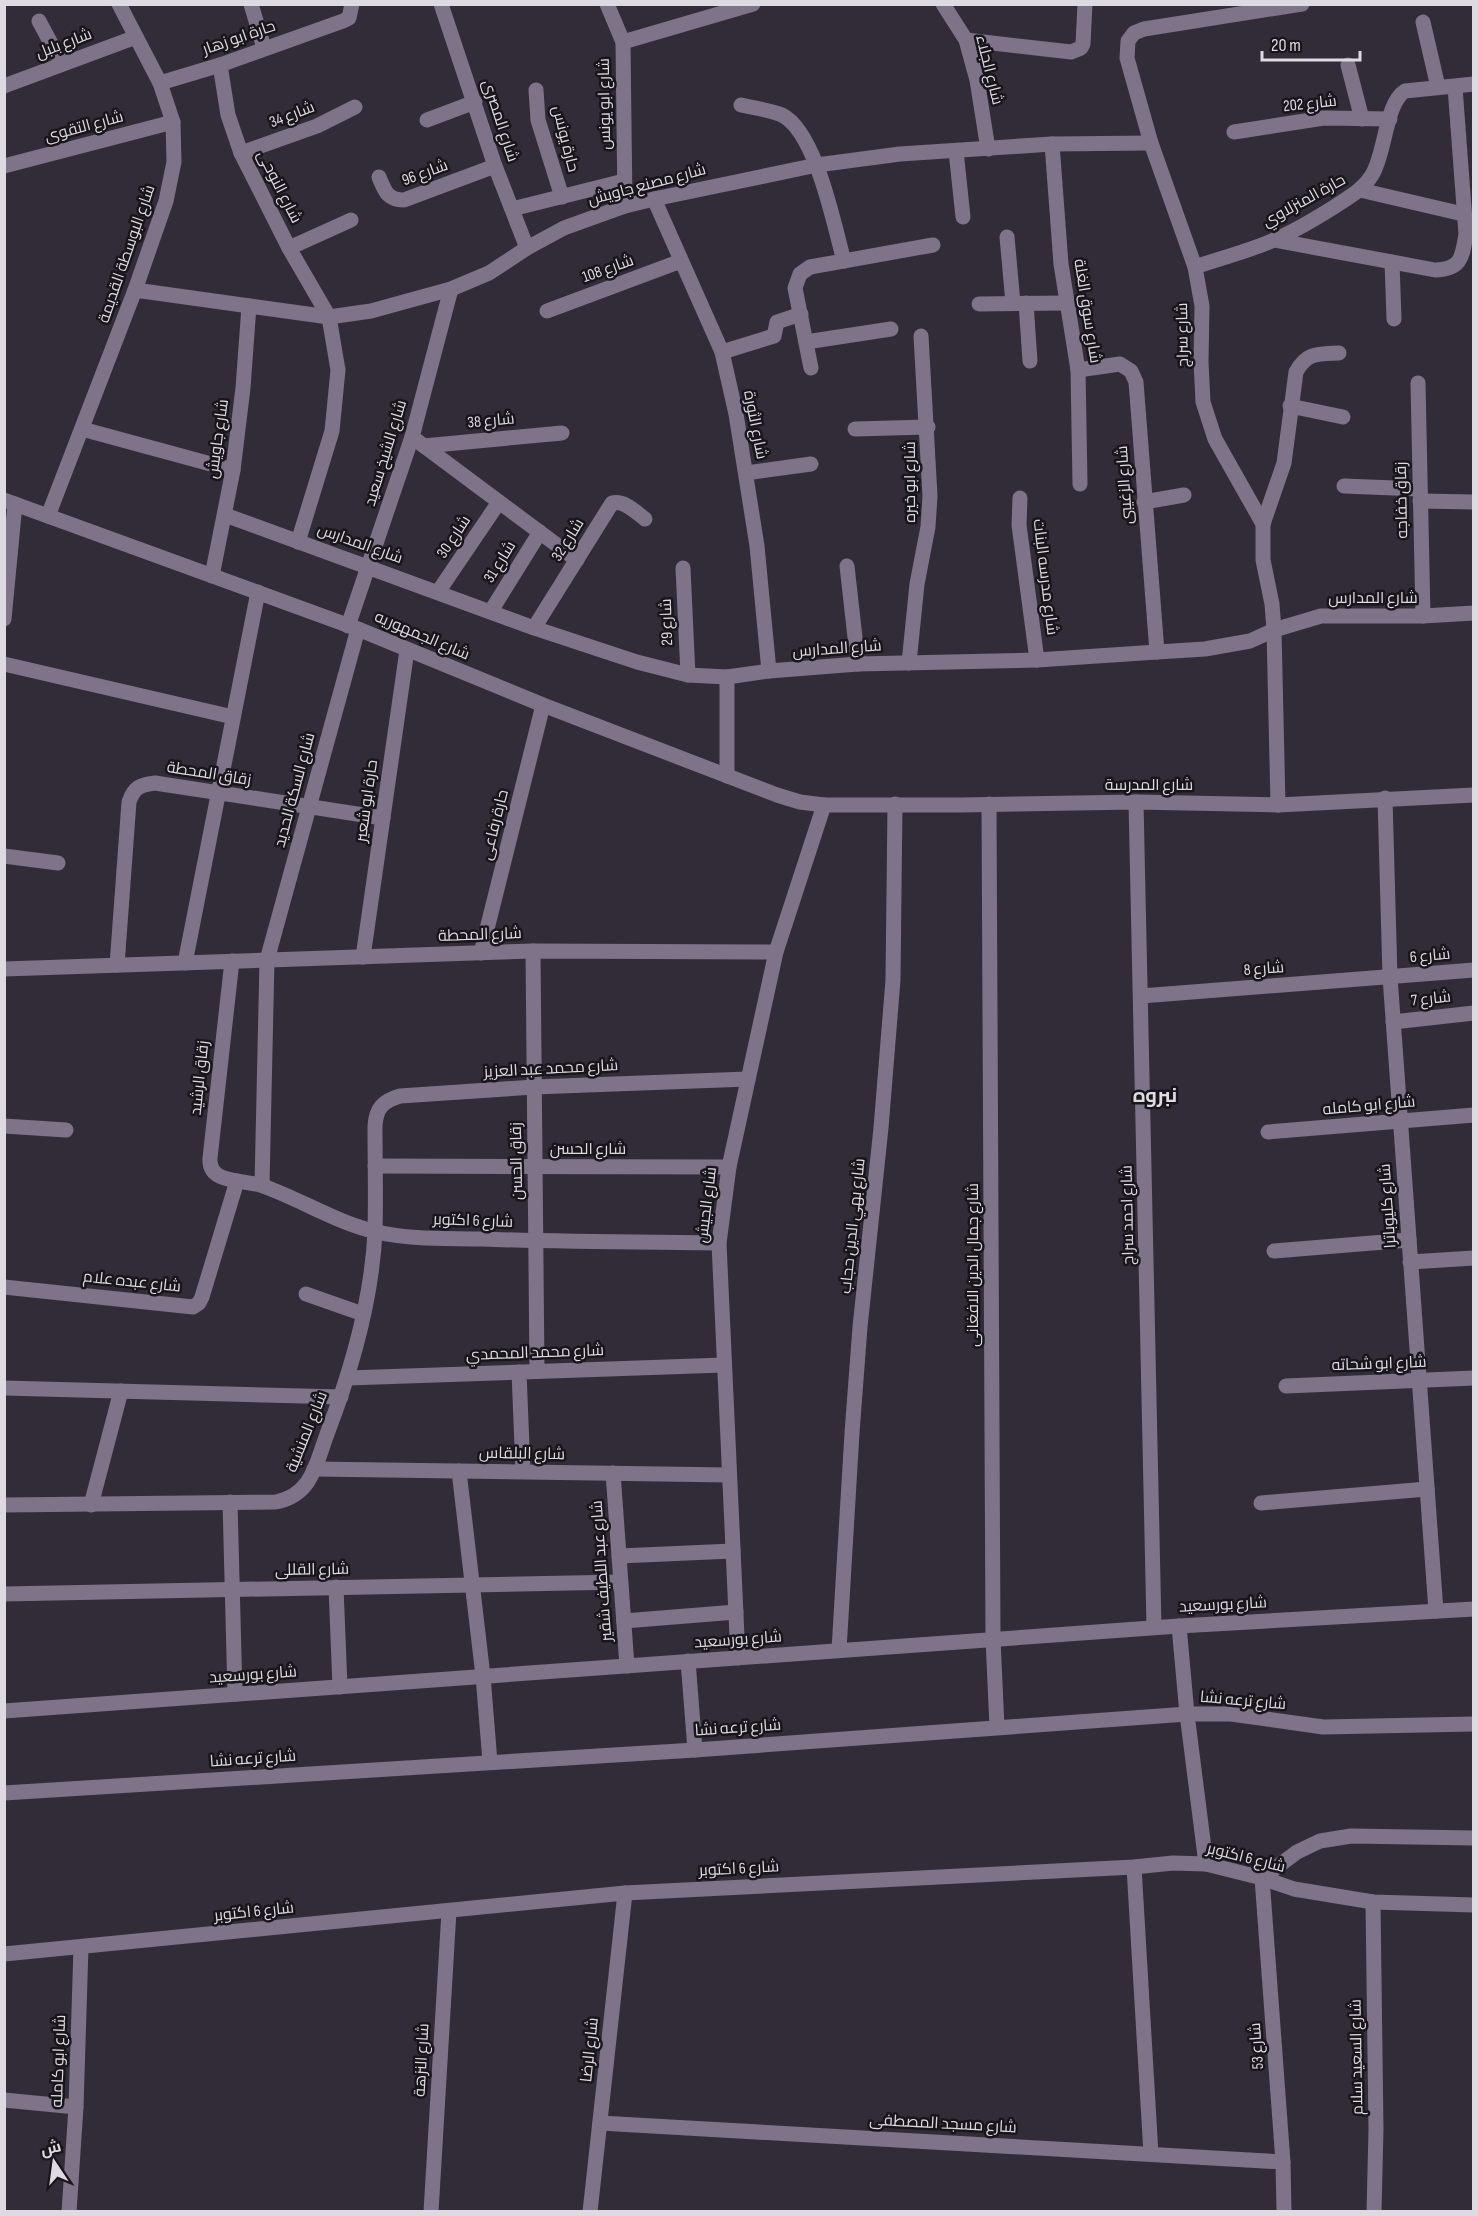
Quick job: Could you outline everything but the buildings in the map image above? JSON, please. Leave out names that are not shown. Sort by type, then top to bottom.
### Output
[{"type":"street","name":"شارع البوسطة القديمة","points":[[48,516],[135,290],[166,201],[174,162],[173,122],[160,83],[119,4]]},
{"type":"street","points":[[251,4],[264,48]]},
{"type":"street","name":"حارة ابو زهار","points":[[160,83],[220,65],[343,21],[349,18],[352,4]]},
{"type":"street","name":"شارع المصرى","points":[[441,4],[495,166],[527,248]]},
{"type":"street","name":"شارع ابو يونس","points":[[607,4],[622,42],[626,206]]},
{"type":"street","points":[[622,42],[753,4]]},
{"type":"street","name":"شارع الجلاء","points":[[943,4],[966,40],[976,80],[988,148]]},
{"type":"street","points":[[966,40],[1071,52],[1081,48],[1083,44],[1085,4]]},
{"type":"street","name":"شارع سراج","points":[[1278,805],[1274,630],[1272,604],[1263,560],[1263,524],[1215,439],[1203,402],[1202,306],[1195,267],[1151,143],[1127,58],[1128,41],[1134,33],[1144,29],[1244,9],[1302,4]]},
{"type":"street","points":[[39,21],[62,64]]},
{"type":"street","points":[[1423,22],[1438,87]]},
{"type":"street","name":"شارع بلبل","points":[[4,86],[136,37]]},
{"type":"street","name":"شارع النوحى","points":[[220,65],[228,115],[241,153],[289,248],[329,317]]},
{"type":"street","points":[[1348,65],[1362,119]]},
{"type":"street","name":"حارة المنزلاوي","points":[[1195,267],[1274,240],[1360,190],[1372,175],[1382,156],[1398,95],[1405,91],[1473,84]]},
{"type":"street","points":[[1274,240],[1435,270],[1448,270],[1458,264],[1466,234],[1455,87]]},
{"type":"street","name":"حارة يونس","points":[[536,90],[538,120],[562,197]]},
{"type":"street","points":[[427,120],[475,102]]},
{"type":"street","points":[[741,105],[781,115],[792,122],[799,131],[817,165],[844,261]]},
{"type":"street","name":"شارع 34","points":[[241,153],[317,126],[356,107]]},
{"type":"street","name":"شارع 202","points":[[1234,132],[1324,118],[1390,119]]},
{"type":"street","name":"شارع التقوى","points":[[4,166],[173,122]]},
{"type":"street","name":"شارع مصنع جاويش","points":[[135,290],[329,317],[371,311],[451,289],[489,273],[527,248],[564,228],[626,206],[654,199],[817,165],[900,154],[1052,144],[1151,143]]},
{"type":"street","name":"شارع سوق الغلة","points":[[1052,144],[1061,264],[1078,370],[1080,484]]},
{"type":"street","points":[[956,151],[963,217]]},
{"type":"street","name":"شارع 96","points":[[379,177],[391,199],[404,200],[495,166]]},
{"type":"street","points":[[512,210],[624,181]]},
{"type":"street","points":[[1360,190],[1463,213]]},
{"type":"street","name":"شارع الثورة","points":[[654,199],[722,352],[736,414],[757,546],[769,672]]},
{"type":"street","points":[[289,248],[351,220]]},
{"type":"street","points":[[1007,237],[1030,362]]},
{"type":"street","points":[[811,368],[795,288],[801,274],[810,267],[933,245]]},
{"type":"street","name":"شارع 108","points":[[547,311],[681,261]]},
{"type":"street","points":[[1392,262],[1394,319]]},
{"type":"street","name":"شارع الشيخ سعيد","points":[[353,627],[369,566],[418,441],[451,289]]},
{"type":"street","points":[[979,304],[1068,303]]},
{"type":"street","name":"شارع جاويش","points":[[212,576],[233,470],[243,388],[249,306]]},
{"type":"street","points":[[722,352],[774,336],[777,322],[801,314]]},
{"type":"street","points":[[298,542],[332,430],[338,370],[329,317]]},
{"type":"street","points":[[806,342],[891,329]]},
{"type":"street","name":"شارع ابو خيره","points":[[909,663],[917,584],[929,517],[930,496],[928,428],[921,336]]},
{"type":"street","points":[[1263,524],[1284,463],[1296,372],[1302,361],[1312,355],[1339,353]]},
{"type":"street","name":"شارع الزغيبى","points":[[1078,370],[1120,364],[1131,371],[1136,382],[1157,652]]},
{"type":"street","name":"زقاق خفاجه","points":[[1418,383],[1423,616]]},
{"type":"street","points":[[1290,406],[1343,417]]},
{"type":"street","points":[[855,429],[928,428]]},
{"type":"street","points":[[82,429],[233,470]]},
{"type":"street","name":"شارع 38","points":[[418,441],[562,433]]},
{"type":"street","points":[[418,441],[577,560]]},
{"type":"street","points":[[746,473],[811,464]]},
{"type":"street","points":[[1344,486],[1473,502]]},
{"type":"street","points":[[1144,502],[1184,495]]},
{"type":"street","name":"شارع مدرسه البنات","points":[[1020,498],[1019,525],[1037,660]]},
{"type":"street","points":[[4,619],[10,502]]},
{"type":"street","name":"شارع الجمهوريه","points":[[10,502],[353,627],[543,705],[777,795],[800,802],[824,805]]},
{"type":"street","name":"شارع 30","points":[[438,592],[500,502]]},
{"type":"street","name":"شارع 32","points":[[534,628],[612,503],[618,502],[625,505],[645,519]]},
{"type":"street","name":"شارع المدارس","points":[[225,515],[534,628],[637,662],[688,675],[727,677],[858,664],[1037,660],[1157,652],[1250,641],[1274,630],[1321,616],[1423,616],[1473,613]]},
{"type":"street","name":"شارع 31","points":[[491,611],[540,532]]},
{"type":"street","points":[[847,566],[858,664]]},
{"type":"street","name":"شارع 29","points":[[683,568],[688,675]]},
{"type":"street","points":[[185,963],[258,592]]},
{"type":"street","name":"شارع السكة الحديد","points":[[261,1185],[267,960],[353,627]]},
{"type":"street","name":"حارة ابو شعير","points":[[363,957],[407,650]]},
{"type":"street","points":[[4,664],[233,717]]},
{"type":"street","points":[[727,677],[727,776]]},
{"type":"street","name":"حارة رفاعى","points":[[481,953],[543,705]]},
{"type":"street","name":"زقاق المحطة","points":[[117,965],[129,802],[132,792],[142,785],[155,783],[383,818]]},
{"type":"street","name":"شارع المدرسة","points":[[824,805],[1136,802],[1278,805],[1473,795]]},
{"type":"street","name":"شارع كليوباترا","points":[[1385,798],[1390,977],[1436,1611]]},
{"type":"street","name":"شارع احمد سراج","points":[[1136,802],[1154,1628]]},
{"type":"street","name":"شارع بهي الدين حجاب","points":[[839,1650],[860,1327],[881,1128],[893,980],[895,804]]},
{"type":"street","name":"شارع جمال الدين الافغانى","points":[[989,804],[993,1640],[997,1727]]},
{"type":"street","name":"شارع الجيش","points":[[738,1658],[718,1243],[729,1167],[776,952],[824,805]]},
{"type":"street","points":[[4,856],[58,862]]},
{"type":"street","name":"شارع المحطة","points":[[4,969],[533,951],[776,952]]},
{"type":"street","name":"زقاق الحسن","points":[[533,951],[537,1371]]},
{"type":"street","name":"زقاق الرشيد","points":[[232,961],[209,1166],[213,1173],[237,1180]]},
{"type":"street","name":"شارع 6","points":[[1390,977],[1473,970]]},
{"type":"street","name":"شارع 8","points":[[1142,996],[1390,977]]},
{"type":"street","name":"شارع 7","points":[[1393,1022],[1473,1013]]},
{"type":"street","name":"شارع محمد عبد العزيز","points":[[375,1126],[376,1113],[386,1100],[400,1096],[534,1087],[748,1079]]},
{"type":"street","name":"شارع ابو كامله","points":[[1268,1132],[1473,1115]]},
{"type":"street","points":[[4,1126],[66,1130]]},
{"type":"street","name":"شارع المنشية","points":[[4,1505],[276,1502],[300,1493],[314,1469],[348,1378],[369,1289],[375,1232],[375,1126]]},
{"type":"street","name":"شارع الحسن","points":[[375,1166],[729,1167]]},
{"type":"street","name":"شارع 6 اكتوبر","points":[[237,1180],[261,1185],[320,1212],[375,1232],[400,1236],[536,1241],[718,1243]]},
{"type":"street","name":"شارع عبده علام","points":[[4,1287],[193,1306],[199,1303],[202,1297],[237,1180]]},
{"type":"street","points":[[1274,1251],[1409,1239]]},
{"type":"street","points":[[1410,1262],[1473,1258]]},
{"type":"street","points":[[306,1294],[363,1314]]},
{"type":"street","name":"شارع محمد المحمدي","points":[[348,1378],[724,1365]]},
{"type":"street","points":[[519,1372],[524,1471]]},
{"type":"street","name":"شارع ابو شحاته","points":[[1286,1386],[1473,1378]]},
{"type":"street","points":[[4,1388],[341,1397]]},
{"type":"street","points":[[91,1505],[122,1391]]},
{"type":"street","name":"شارع البلقاس","points":[[314,1469],[729,1475]]},
{"type":"street","points":[[459,1470],[483,1676],[490,1762]]},
{"type":"street","name":"شارع عبد اللطيف شقير","points":[[613,1473],[627,1666]]},
{"type":"street","points":[[1261,1503],[1427,1489]]},
{"type":"street","points":[[230,1502],[235,1694]]},
{"type":"street","points":[[619,1556],[734,1551]]},
{"type":"street","name":"شارع القللى","points":[[4,1593],[621,1582]]},
{"type":"street","points":[[336,1587],[340,1687]]},
{"type":"street","name":"شارع بورسعيد","points":[[4,1711],[1179,1626],[1473,1609]]},
{"type":"street","points":[[624,1621],[736,1612]]},
{"type":"street","points":[[1179,1626],[1187,1714],[1206,1864]]},
{"type":"street","points":[[688,1661],[695,1750]]},
{"type":"street","name":"شارع ترعه نشا","points":[[4,1793],[695,1750],[1187,1714],[1232,1714],[1323,1727],[1473,1724]]},
{"type":"street","points":[[1262,1878],[1297,1852],[1320,1841],[1351,1836],[1473,1838]]},
{"type":"street","name":"شارع 6 اكتوبر","points":[[4,1954],[625,1893],[1134,1867],[1173,1863],[1206,1864],[1262,1878],[1294,1889],[1373,1902],[1473,1905]]},
{"type":"street","points":[[1134,1867],[1151,2154]]},
{"type":"street","name":"شارع 53","points":[[1262,1878],[1283,2162],[1284,2211]]},
{"type":"street","name":"شارع الرضا","points":[[590,2211],[625,1893]]},
{"type":"street","name":"شارع السعيد سلام","points":[[1373,1902],[1376,2128],[1374,2211]]},
{"type":"street","name":"شارع النزهة","points":[[431,2211],[449,1911]]},
{"type":"street","name":"شارع ابو كامله","points":[[69,2211],[76,2107],[81,1947]]},
{"type":"street","points":[[4,2100],[76,2107]]},
{"type":"street","name":"شارع مسجد المصطفى","points":[[600,2123],[1283,2162]]},
{"type":"district","name":"نبروه","points":[[1155,1096]]}]
